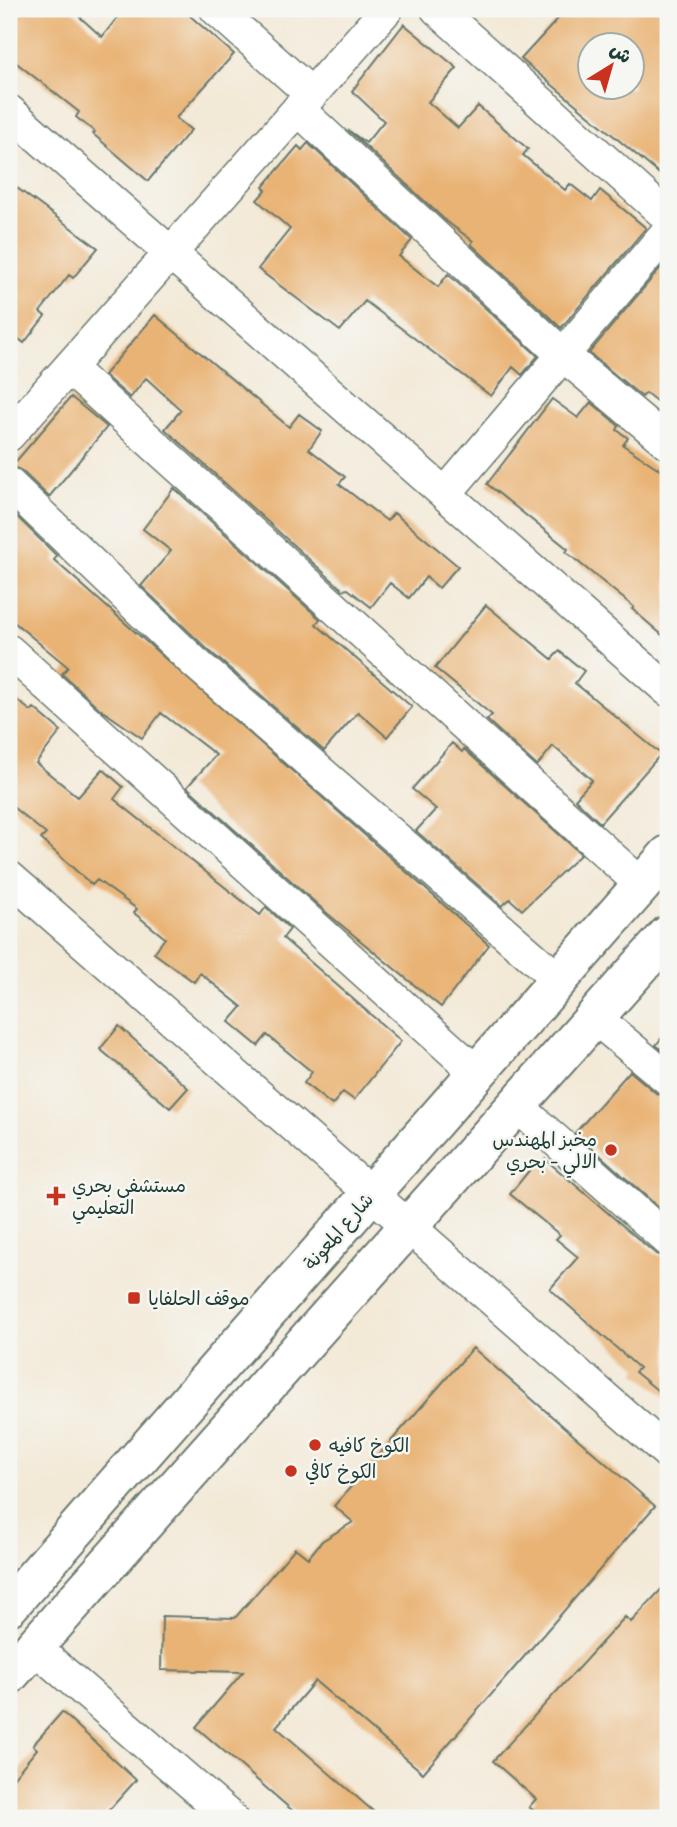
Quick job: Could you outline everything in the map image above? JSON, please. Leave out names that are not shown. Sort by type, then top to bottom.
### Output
[{"type":"highway","name":"شارع المعونة","points":[[9,1606],[668,855]]},
{"type":"highway","points":[[9,1675],[668,935]]},
{"type":"street","points":[[216,9],[304,102],[563,355],[668,443]]},
{"type":"street","points":[[9,433],[387,9]]},
{"type":"street","points":[[437,9],[668,217]]},
{"type":"street","points":[[9,111],[668,690]]},
{"type":"street","points":[[445,494],[668,231]]},
{"type":"street","points":[[69,368],[642,885]]},
{"type":"street","points":[[9,484],[193,660],[559,980]]},
{"type":"street","points":[[9,651],[477,1073]]},
{"type":"street","points":[[9,877],[668,1453]]},
{"type":"street","points":[[594,1017],[668,1079]]},
{"type":"street","points":[[516,1105],[668,1240]]},
{"type":"street","points":[[34,1647],[231,1818]]},
{"type":"building","points":[[9,9],[71,9],[102,37],[124,9],[182,9],[234,54],[176,118],[191,130],[148,181],[76,117],[79,112],[9,57]]},
{"type":"building","points":[[593,9],[668,9],[668,181],[521,59],[565,11],[570,16]]},
{"type":"building","points":[[404,24],[457,68],[428,102],[458,128],[478,106],[528,149],[523,155],[565,190],[570,184],[592,201],[600,190],[646,228],[561,328],[471,244],[473,241],[446,221],[348,130],[366,143],[384,121],[352,91]]},
{"type":"building","points":[[308,143],[412,240],[399,256],[438,287],[448,274],[538,356],[522,375],[513,367],[491,396],[365,301],[340,331],[258,269],[290,229],[257,200],[266,190],[263,187],[298,146],[302,150]]},
{"type":"building","points":[[9,182],[98,248],[73,278],[69,275],[40,312],[45,316],[24,343],[9,331]]},
{"type":"building","points":[[668,259],[668,410],[646,393],[642,397],[589,353]]},
{"type":"building","points":[[155,315],[289,427],[299,414],[322,431],[309,449],[345,477],[339,484],[387,521],[394,513],[458,566],[439,588],[426,577],[409,598],[390,583],[371,607],[348,589],[343,590],[165,429],[181,410],[146,378],[130,398],[104,375]]},
{"type":"building","points":[[71,397],[107,427],[49,497],[22,471],[12,466]]},
{"type":"building","points":[[552,399],[578,418],[591,402],[619,426],[617,430],[628,438],[623,445],[668,475],[668,640],[632,609],[634,607],[566,552],[568,549],[487,484]]},
{"type":"building","points":[[174,488],[320,619],[316,624],[412,707],[387,737],[358,712],[324,751],[205,647],[141,586],[171,551],[143,529]]},
{"type":"building","points":[[9,509],[57,556],[54,560],[489,945],[441,1007],[328,914],[187,787],[216,755],[161,713],[142,738],[100,709],[62,674],[68,667],[9,618]]},
{"type":"building","points":[[486,605],[552,659],[559,651],[584,671],[575,683],[661,754],[600,823],[575,799],[592,780],[553,746],[537,766],[487,720],[492,715],[435,668]]},
{"type":"building","points":[[9,694],[31,711],[34,708],[61,731],[36,763],[78,797],[103,769],[123,787],[114,799],[260,915],[266,907],[290,929],[283,938],[401,1041],[354,1100],[343,1092],[332,1105],[304,1083],[312,1072],[267,1035],[258,1046],[229,1022],[242,1007],[200,973],[194,982],[154,953],[165,938],[134,913],[137,909],[97,880],[92,885],[41,839],[46,834],[9,804]]},
{"type":"building","points":[[452,743],[462,752],[464,749],[581,854],[522,910],[510,899],[502,906],[416,831],[436,809],[412,789]]},
{"type":"building","points":[[119,1026],[188,1088],[170,1108],[100,1049]]},
{"type":"building","points":[[668,1030],[668,1055],[656,1045]]},
{"type":"building","points":[[630,1071],[656,1093],[668,1097],[668,1216],[575,1133]]},
{"type":"building","points":[[545,1159],[656,1254],[668,1258],[668,1399],[635,1372],[639,1368],[550,1289],[578,1257],[556,1239],[560,1235],[510,1194],[536,1162],[540,1165]]},
{"type":"building","points":[[473,1348],[655,1506],[423,1773],[315,1681],[276,1727],[381,1818],[301,1818],[196,1727],[243,1672],[161,1670],[162,1616],[235,1618],[295,1548],[308,1558],[322,1541],[353,1522],[334,1506]]},
{"type":"building","points":[[668,1582],[668,1818],[543,1818],[529,1807],[536,1799],[493,1761],[625,1617],[631,1622]]},
{"type":"building","points":[[62,1712],[136,1780],[102,1818],[9,1818],[9,1783],[37,1749],[33,1745]]},
{"type":"place","name":"مخبز المهندس الالي - بحري","points":[[611,1150]]},
{"type":"place","name":"مستشفى بحري التعليمي","points":[[56,1196]]},
{"type":"place","name":"موقف الحلفايا","points":[[134,1298]]},
{"type":"place","name":"الكوخ كافيه","points":[[315,1445]]},
{"type":"place","name":"الكوخ كافي","points":[[291,1471]]}]
